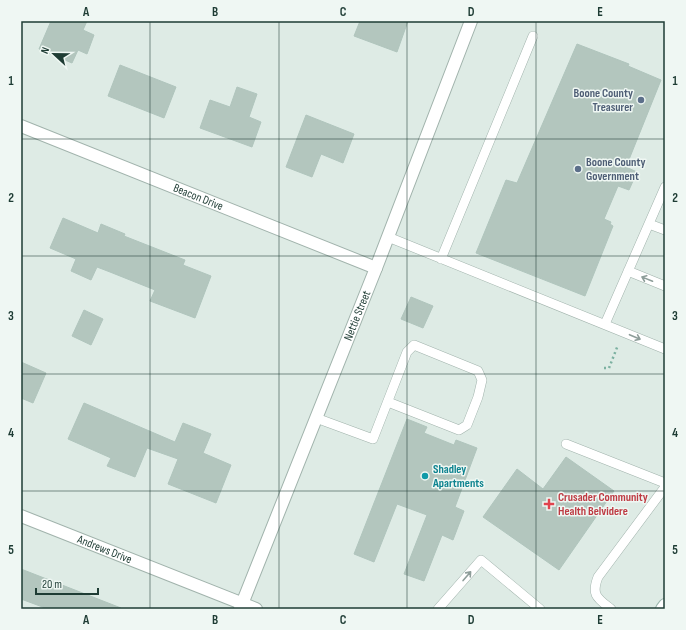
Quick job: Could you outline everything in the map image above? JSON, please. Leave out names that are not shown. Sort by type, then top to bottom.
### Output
[{"type":"street","name":"Nettie Street","points":[[241,606],[376,268],[471,21]]},
{"type":"street","name":"Beacon Drive","points":[[21,126],[376,268]]},
{"type":"street","name":"Andrews Drive","points":[[21,516],[241,606],[256,609]]},
{"type":"street","points":[[662,609],[665,605]]},
{"type":"lane","points":[[441,258],[533,36]]},
{"type":"lane","points":[[605,324],[665,187]]},
{"type":"lane","points":[[649,224],[665,230]]},
{"type":"lane","points":[[388,237],[665,349]]},
{"type":"lane","points":[[628,271],[665,286]]},
{"type":"lane","points":[[316,418],[373,439],[407,352],[414,345],[478,371],[482,380],[478,397],[467,425],[459,430],[388,402]]},
{"type":"lane","points":[[566,444],[665,483]]},
{"type":"lane","points":[[611,609],[601,602],[595,592],[595,585],[598,577],[665,487]]},
{"type":"lane","points":[[442,608],[481,560],[540,609]]},
{"type":"path","points":[[604,368],[610,368],[615,352]]},
{"type":"building","points":[[51,21],[87,21],[83,30],[94,35],[87,54],[78,50],[72,63],[39,49]]},
{"type":"building","points":[[360,21],[408,21],[397,52],[354,36]]},
{"type":"building","name":"Boone County Government","points":[[577,44],[629,64],[628,66],[661,80],[626,167],[637,172],[629,190],[618,186],[604,219],[611,222],[610,224],[613,226],[585,296],[476,253],[506,180],[517,183]]},
{"type":"building","points":[[120,65],[176,87],[164,118],[108,96]]},
{"type":"building","points":[[237,87],[257,94],[249,117],[261,122],[252,147],[200,128],[210,100],[230,107]]},
{"type":"building","points":[[306,115],[354,134],[343,163],[321,154],[312,177],[286,167]]},
{"type":"building","points":[[63,218],[98,233],[101,224],[125,234],[124,236],[185,260],[183,265],[211,276],[195,318],[150,301],[155,290],[97,267],[91,280],[71,271],[76,259],[50,248]]},
{"type":"building","points":[[411,297],[433,306],[423,328],[401,319]]},
{"type":"building","points":[[84,310],[103,319],[91,345],[72,336]]},
{"type":"building","points":[[21,362],[46,373],[33,403],[21,398]]},
{"type":"building","points":[[84,403],[175,442],[183,423],[211,434],[203,453],[231,465],[216,503],[168,484],[178,459],[147,448],[135,477],[107,466],[111,458],[68,439]]},
{"type":"building","name":"Shadley Apartments","points":[[407,419],[427,427],[424,433],[454,445],[456,440],[477,448],[455,507],[464,511],[453,540],[442,535],[424,581],[404,574],[427,515],[397,504],[374,562],[354,554]]},
{"type":"building","name":"Crusader Community Health Belvidere","points":[[566,457],[614,491],[559,570],[483,517],[517,469],[543,489]]},
{"type":"building","points":[[21,569],[121,609],[48,609],[21,599]]},
{"type":"place","name":"Boone County Treasurer","points":[[641,100]]},
{"type":"place","name":"Boone County Government","points":[[578,169]]},
{"type":"place","name":"Shadley Apartments","points":[[425,476]]},
{"type":"place","name":"Crusader Community Health Belvidere","points":[[549,504]]}]
